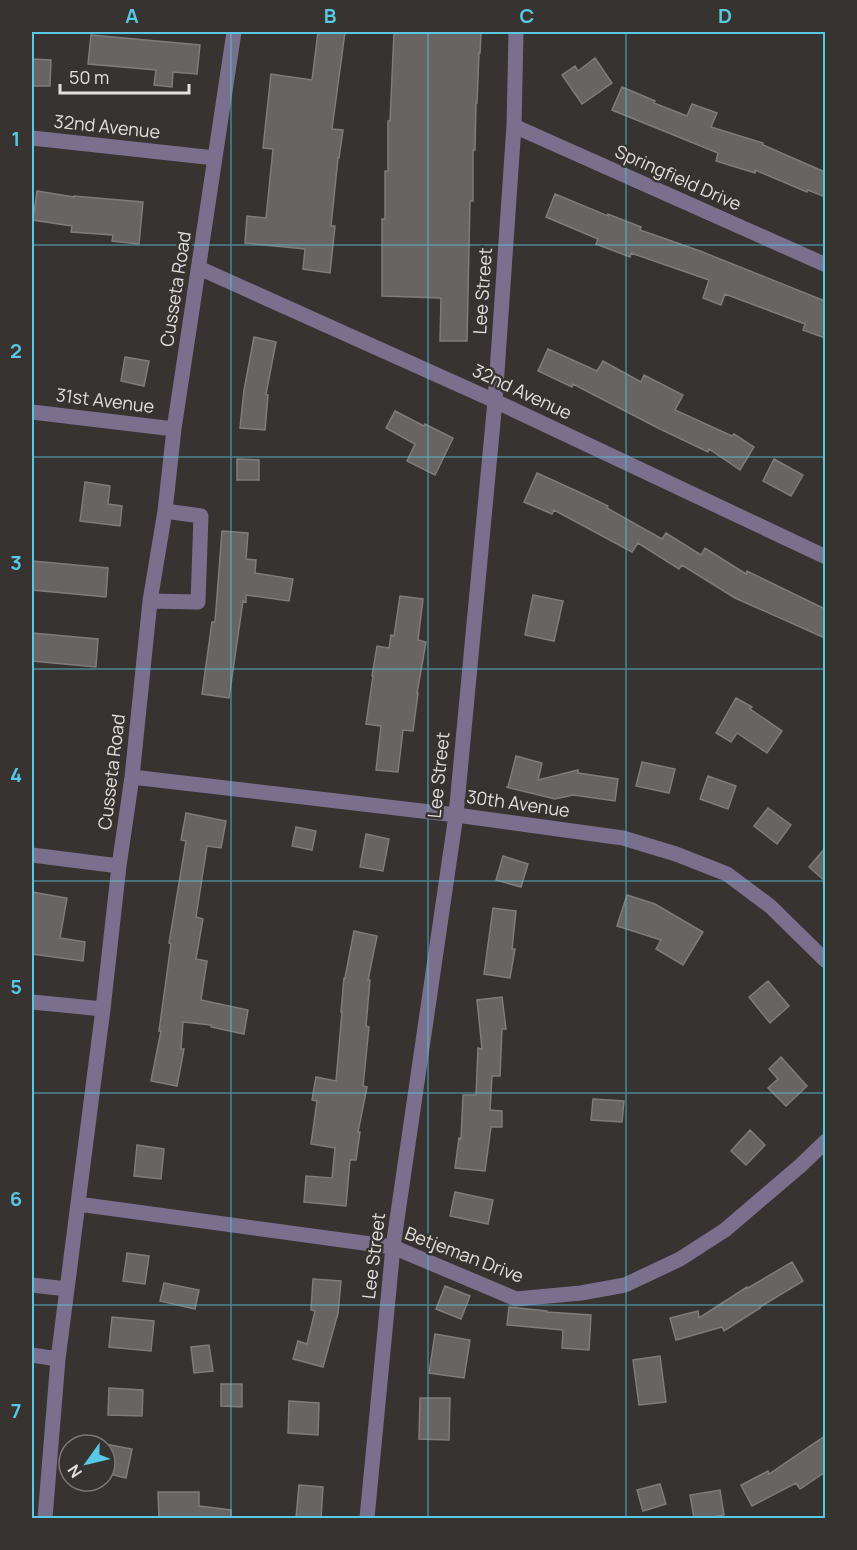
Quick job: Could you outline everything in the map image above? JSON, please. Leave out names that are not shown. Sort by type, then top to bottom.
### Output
[{"type":"street","name":"Cusseta Road","points":[[45,1518],[58,1359],[132,777],[150,601],[234,32]]},
{"type":"street","name":"Lee Street","points":[[367,1518],[393,1247],[456,815],[495,401],[514,126],[516,32]]},
{"type":"street","name":"Springfield Drive","points":[[514,126],[825,265]]},
{"type":"street","name":"32nd Avenue","points":[[32,138],[215,158]]},
{"type":"street","name":"32nd Avenue","points":[[199,268],[495,401],[825,556]]},
{"type":"street","name":"31st Avenue","points":[[32,412],[174,429]]},
{"type":"street","points":[[150,601],[198,602],[201,516],[165,511]]},
{"type":"street","name":"30th Avenue","points":[[132,777],[456,815],[623,838],[676,854],[727,874],[770,906],[825,961]]},
{"type":"street","points":[[32,855],[119,866]]},
{"type":"street","points":[[32,1002],[103,1009]]},
{"type":"street","name":"Betjeman Drive","points":[[78,1204],[393,1247],[516,1299],[581,1293],[625,1285],[680,1259],[725,1230],[825,1142]]},
{"type":"street","points":[[32,1285],[67,1289]]},
{"type":"street","points":[[32,1355],[58,1359]]},
{"type":"building","points":[[318,32],[345,32],[332,129],[343,130],[331,226],[335,226],[330,273],[303,269],[305,249],[245,243],[247,216],[266,218],[273,149],[263,148],[271,74],[312,80]]},
{"type":"building","points":[[394,32],[481,32],[475,150],[473,150],[473,201],[470,201],[467,341],[440,341],[441,298],[382,296],[382,219],[385,219],[385,171],[388,171],[388,121],[390,121]]},
{"type":"building","points":[[91,35],[200,45],[197,74],[173,72],[172,87],[154,85],[156,70],[88,64]]},
{"type":"building","points":[[595,58],[612,83],[582,104],[562,75],[575,66],[578,71]]},
{"type":"building","points":[[32,59],[51,60],[50,86],[32,86]]},
{"type":"building","points":[[622,87],[687,116],[692,104],[717,113],[711,127],[763,143],[763,145],[825,172],[825,197],[808,190],[807,192],[755,170],[755,173],[716,161],[718,153],[612,110]]},
{"type":"building","points":[[37,191],[74,197],[143,202],[139,244],[112,241],[113,235],[71,232],[72,226],[33,220]]},
{"type":"building","points":[[555,194],[641,227],[640,230],[700,251],[825,301],[825,338],[803,330],[805,324],[725,294],[721,305],[703,298],[709,280],[631,253],[630,257],[596,244],[598,239],[546,217]]},
{"type":"building","points":[[254,337],[276,342],[266,394],[268,395],[265,430],[240,428],[244,390]]},
{"type":"building","points":[[548,349],[597,371],[603,361],[641,382],[644,375],[683,395],[675,410],[732,436],[734,434],[754,447],[740,470],[709,449],[708,452],[573,384],[572,387],[538,371]]},
{"type":"building","points":[[125,357],[149,361],[144,386],[121,381]]},
{"type":"building","points":[[395,411],[453,438],[435,475],[407,461],[415,444],[386,428]]},
{"type":"building","points":[[237,459],[259,460],[259,480],[237,480]]},
{"type":"building","points":[[774,459],[803,475],[791,496],[763,481]]},
{"type":"building","points":[[537,473],[608,506],[607,508],[662,539],[666,533],[701,555],[705,548],[746,574],[747,571],[825,609],[825,638],[735,598],[682,565],[679,569],[638,543],[632,552],[554,510],[552,514],[524,502]]},
{"type":"building","points":[[85,482],[110,486],[108,504],[122,506],[120,526],[80,521]]},
{"type":"building","points":[[222,531],[248,533],[246,559],[256,560],[255,573],[293,579],[289,601],[246,595],[246,602],[243,601],[229,698],[202,694],[212,622],[215,622]]},
{"type":"building","points":[[32,561],[108,568],[106,597],[32,590]]},
{"type":"building","points":[[533,595],[563,601],[554,641],[525,635]]},
{"type":"building","points":[[400,596],[423,599],[418,640],[426,642],[413,731],[403,730],[398,772],[376,770],[381,726],[366,724],[377,646],[389,648],[391,635],[394,636]]},
{"type":"building","points":[[32,633],[98,639],[96,667],[32,661]]},
{"type":"building","points":[[736,698],[752,707],[750,709],[782,731],[767,753],[737,733],[731,742],[716,733]]},
{"type":"building","points":[[516,756],[542,763],[538,780],[578,770],[578,773],[618,779],[615,801],[573,795],[555,799],[506,787],[508,787]]},
{"type":"building","points":[[642,762],[675,769],[669,793],[636,786]]},
{"type":"building","points":[[708,776],[736,786],[728,809],[700,799]]},
{"type":"building","points":[[768,808],[791,825],[777,844],[754,826]]},
{"type":"building","points":[[186,813],[226,821],[221,848],[207,846],[196,917],[203,919],[196,959],[207,961],[201,1000],[248,1010],[244,1034],[211,1027],[211,1025],[183,1022],[181,1049],[184,1049],[177,1086],[151,1081],[161,1031],[159,1031],[171,944],[169,943],[186,841],[181,840]]},
{"type":"building","points":[[296,827],[316,831],[312,850],[292,846]]},
{"type":"building","points":[[366,834],[389,839],[383,871],[360,867]]},
{"type":"building","points":[[825,848],[825,881],[809,867]]},
{"type":"building","points":[[503,856],[528,864],[521,887],[496,880]]},
{"type":"building","points":[[32,892],[67,898],[60,938],[85,942],[83,961],[32,954]]},
{"type":"building","points":[[627,895],[655,904],[703,932],[683,965],[656,949],[661,940],[617,926]]},
{"type":"building","points":[[493,908],[516,911],[512,949],[515,949],[510,978],[484,974]]},
{"type":"building","points":[[354,931],[377,936],[368,980],[370,980],[366,1026],[369,1027],[363,1086],[367,1087],[358,1132],[360,1132],[356,1160],[350,1160],[346,1206],[304,1202],[306,1176],[332,1178],[335,1148],[311,1144],[317,1101],[312,1100],[316,1077],[336,1081],[344,978]]},
{"type":"building","points":[[768,981],[789,1006],[770,1023],[749,997]]},
{"type":"building","points":[[502,997],[506,1029],[502,1029],[500,1076],[492,1076],[490,1110],[502,1111],[502,1127],[491,1127],[485,1171],[455,1168],[459,1138],[461,1139],[463,1095],[476,1095],[478,1048],[482,1049],[477,1000]]},
{"type":"building","points":[[781,1057],[807,1086],[786,1106],[768,1088],[778,1079],[769,1069]]},
{"type":"building","points":[[593,1099],[624,1101],[622,1122],[591,1120]]},
{"type":"building","points":[[750,1130],[765,1145],[746,1165],[731,1151]]},
{"type":"building","points":[[137,1145],[164,1149],[161,1179],[134,1176]]},
{"type":"building","points":[[455,1192],[493,1200],[488,1224],[450,1216]]},
{"type":"building","points":[[127,1253],[149,1256],[145,1284],[123,1281]]},
{"type":"building","points":[[792,1262],[803,1281],[724,1331],[722,1327],[676,1340],[670,1318],[698,1311],[699,1318]]},
{"type":"building","points":[[313,1279],[341,1281],[338,1313],[323,1367],[293,1359],[298,1341],[307,1344],[315,1311],[311,1310]]},
{"type":"building","points":[[164,1283],[199,1290],[195,1309],[160,1301]]},
{"type":"building","points":[[445,1286],[470,1296],[461,1319],[436,1309]]},
{"type":"building","points":[[509,1307],[591,1315],[589,1350],[562,1348],[563,1330],[507,1325]]},
{"type":"building","points":[[112,1317],[154,1321],[151,1351],[109,1347]]},
{"type":"building","points":[[435,1334],[470,1340],[464,1378],[429,1373]]},
{"type":"building","points":[[209,1345],[213,1371],[194,1373],[191,1347]]},
{"type":"building","points":[[660,1356],[666,1402],[639,1405],[633,1360]]},
{"type":"building","points":[[221,1384],[242,1384],[242,1407],[221,1406]]},
{"type":"building","points":[[109,1388],[143,1390],[142,1416],[108,1415]]},
{"type":"building","points":[[420,1398],[450,1398],[449,1440],[419,1439]]},
{"type":"building","points":[[289,1401],[319,1403],[318,1435],[288,1433]]},
{"type":"building","points":[[825,1436],[825,1472],[800,1489],[796,1483],[752,1506],[741,1485],[768,1471],[769,1474]]},
{"type":"building","points":[[117,1446],[132,1449],[126,1478],[117,1476]]},
{"type":"building","points":[[660,1484],[666,1504],[643,1511],[637,1490]]},
{"type":"building","points":[[299,1485],[323,1487],[321,1518],[296,1518]]},
{"type":"building","points":[[720,1490],[724,1515],[694,1518],[690,1495]]},
{"type":"building","points":[[158,1492],[199,1492],[199,1506],[231,1510],[231,1518],[159,1518]]}]
